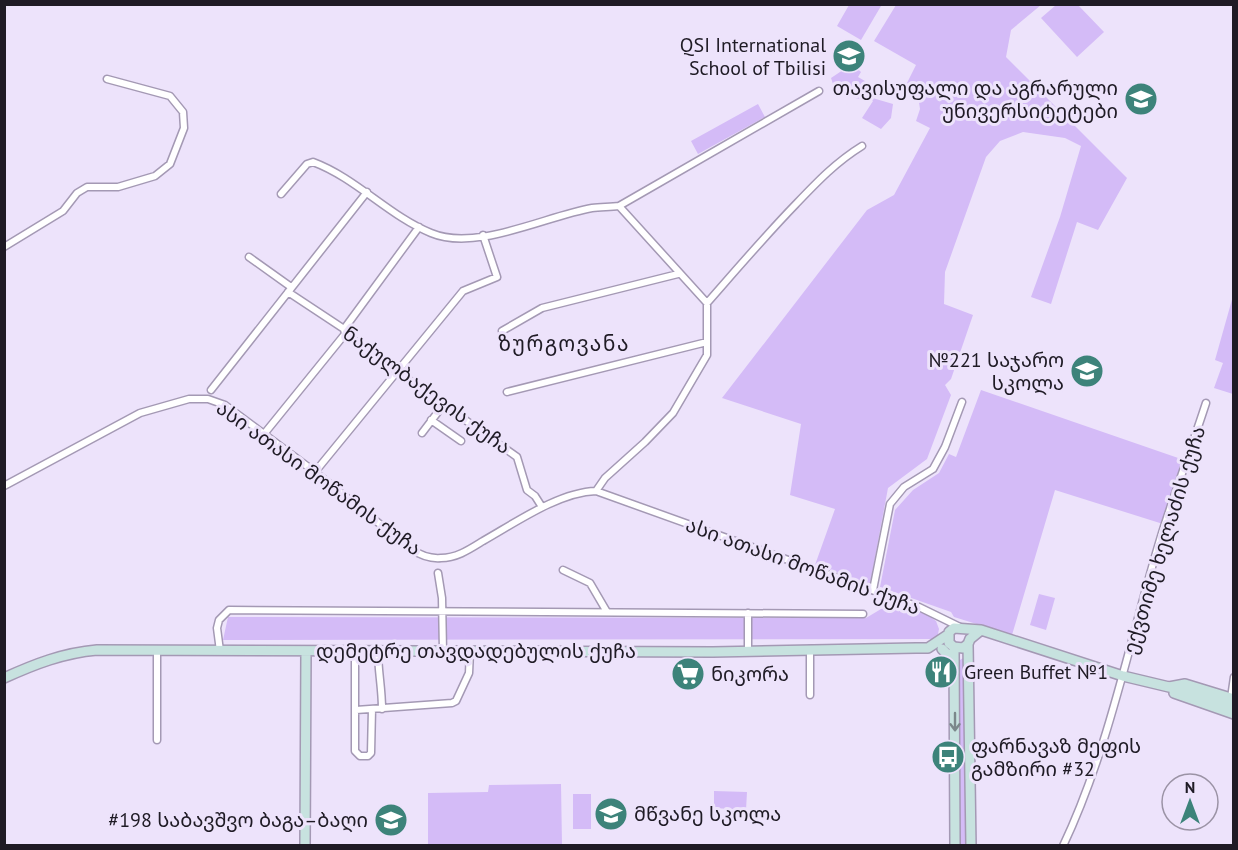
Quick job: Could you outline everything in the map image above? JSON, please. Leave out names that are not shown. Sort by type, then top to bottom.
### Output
[{"type":"main road","points":[[928,648],[954,628],[981,630],[1164,688],[1232,702]]},
{"type":"main road","points":[[962,628],[968,632],[969,641],[971,846]]},
{"type":"main road","points":[[942,649],[960,648],[981,630]]},
{"type":"main road","points":[[949,633],[955,663],[955,846]]},
{"type":"main road","points":[[942,649],[952,657],[955,663]]},
{"type":"main road","name":"დემეტრე თავდადებულის ქუჩა","points":[[4,678],[69,653],[97,650],[942,649]]},
{"type":"main road","points":[[305,846],[306,651]]},
{"type":"main road","points":[[1164,688],[1185,684],[1232,702]]},
{"type":"main road","points":[[1164,688],[1233,714]]},
{"type":"street","points":[[4,247],[63,211],[77,193],[87,187],[118,188],[155,176],[170,164],[184,128],[183,112],[170,96],[107,79]]},
{"type":"street","points":[[281,194],[307,164],[313,162],[367,192],[419,227],[442,237],[483,236],[526,227],[591,208],[619,206],[819,91]]},
{"type":"street","points":[[707,303],[805,194],[840,159],[862,146]]},
{"type":"street","points":[[211,390],[367,192]]},
{"type":"street","points":[[596,491],[605,478],[673,413],[707,355],[707,303],[678,274],[619,206]]},
{"type":"street","points":[[264,434],[344,332],[419,227]]},
{"type":"street","points":[[315,472],[463,291],[497,277],[483,236]]},
{"type":"street","name":"ნაქულბაქევის ქუჩა","points":[[249,257],[344,332],[517,457],[527,490],[535,496],[542,507]]},
{"type":"street","points":[[502,331],[542,308],[678,274]]},
{"type":"street","points":[[507,392],[707,342]]},
{"type":"street","name":"ასი ათასი მოწამის ქუჩა","points":[[4,486],[140,413],[189,399],[208,399],[225,405],[315,472],[411,549],[428,557],[441,558],[462,553],[542,507],[596,491],[920,607],[962,628]]},
{"type":"street","points":[[873,590],[890,504],[904,487],[933,469],[945,447],[962,402]]},
{"type":"street","name":"ექვთიმე ხელაძის ქუჩა","points":[[1063,846],[1086,793],[1123,676],[1162,533],[1206,403]]},
{"type":"street","points":[[422,433],[444,404]]},
{"type":"street","points":[[432,420],[461,441]]},
{"type":"street","points":[[563,570],[590,583],[607,612]]},
{"type":"street","points":[[438,573],[439,589],[442,595],[442,651]]},
{"type":"street","name":"დემეტრე თავდადებულის ქუჩა","points":[[220,651],[217,628],[219,620],[229,610],[863,614]]},
{"type":"street","points":[[748,613],[748,651]]},
{"type":"street","name":"ასი ათასი მოწამის ქუჩა","points":[[939,616],[949,633]]},
{"type":"street","points":[[810,649],[810,695]]},
{"type":"street","points":[[157,651],[157,740]]},
{"type":"street","points":[[355,651],[355,751],[358,755],[368,756],[371,752],[372,709]]},
{"type":"street","points":[[378,651],[382,708]]},
{"type":"street","points":[[356,710],[456,701],[468,674],[470,651]]},
{"type":"street","points":[[1232,702],[1233,677]]},
{"type":"shaded area","points":[[849,5],[880,5],[861,40],[837,26]]},
{"type":"shaded area","points":[[896,5],[1041,5],[1011,30],[1006,57],[1127,178],[1098,230],[1077,222],[1051,304],[1031,297],[1060,217],[1081,146],[1065,138],[1023,132],[1000,141],[986,157],[945,272],[944,304],[973,315],[951,379],[945,385],[951,395],[927,459],[888,488],[870,584],[815,565],[835,509],[790,495],[801,424],[722,398],[867,210],[894,195],[930,128],[916,121],[920,109],[918,96],[905,87],[916,65],[874,41]]},
{"type":"shaded area","points":[[1056,5],[1078,5],[1104,32],[1077,57],[1041,18]]},
{"type":"shaded area","points":[[853,65],[861,72],[858,77],[877,88],[869,97],[893,104],[891,118],[881,129],[862,118],[873,101],[868,98],[867,100],[855,98],[834,87],[831,78]]},
{"type":"shaded area","points":[[758,104],[765,117],[698,154],[691,141]]},
{"type":"shaded area","points":[[1233,296],[1234,394],[1214,388],[1223,363],[1215,360]]},
{"type":"shaded area","points":[[981,390],[1184,460],[1163,524],[1055,490],[1012,635],[954,617],[951,612],[880,587],[895,510],[913,490],[939,473],[949,454],[956,457]]},
{"type":"shaded area","points":[[1039,594],[1055,598],[1046,630],[1030,625]]},
{"type":"shaded area","points":[[901,604],[936,621],[939,629],[937,639],[223,640],[228,617],[866,618],[881,609]]},
{"type":"shaded area","points":[[963,658],[965,660],[965,846],[960,845],[960,660]]},
{"type":"shaded area","points":[[561,784],[562,845],[428,845],[428,793],[488,792],[489,785]]},
{"type":"shaded area","points":[[714,791],[747,792],[746,810],[714,808]]},
{"type":"shaded area","points":[[573,794],[591,794],[591,829],[573,829]]},
{"type":"place","name":"QSI International School of Tbilisi","points":[[849,56]]},
{"type":"place","name":"თავისუფალი და აგრარული უნივერსიტეტები","points":[[1141,99]]},
{"type":"place","name":"№221 საჯარო სკოლა","points":[[1087,371]]},
{"type":"place","name":"Green Buffet №1","points":[[941,672]]},
{"type":"place","name":"ნიკორა","points":[[688,674]]},
{"type":"place","name":"ფარნავაზ მეფის გამზირი #32","points":[[948,757]]},
{"type":"place","name":"მწვანე სკოლა","points":[[611,814]]},
{"type":"place","name":"#198 საბავშვო ბაგა–ბაღი","points":[[391,820]]},
{"type":"district","name":"ზურგოვანა","points":[[564,344]]}]
